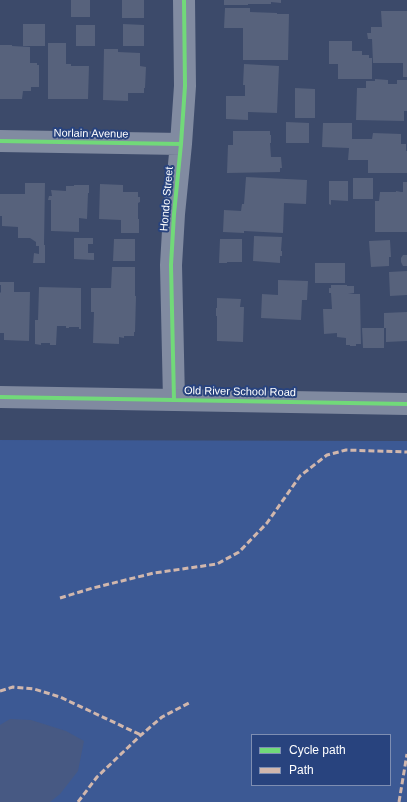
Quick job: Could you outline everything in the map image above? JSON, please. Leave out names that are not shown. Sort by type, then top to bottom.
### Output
[{"type":"main road","name":"Old River School Road","points":[[0,397],[407,404]]},
{"type":"street","name":"Hondo Street","points":[[174,400],[171,265],[185,86],[184,0]]},
{"type":"street","name":"Norlain Avenue","points":[[0,141],[181,144]]},
{"type":"shaded area","points":[[0,440],[407,441],[407,802],[0,802]]},
{"type":"shaded area","points":[[10,719],[31,720],[66,731],[84,741],[78,771],[60,794],[50,802],[0,802],[0,725]]},
{"type":"building","points":[[71,0],[90,0],[90,17],[71,17]]},
{"type":"building","points":[[122,0],[144,0],[144,18],[122,18]]},
{"type":"building","points":[[224,0],[281,0],[281,3],[271,2],[271,4],[224,5]]},
{"type":"building","points":[[225,8],[250,8],[250,12],[289,14],[288,60],[243,60],[243,28],[224,28]]},
{"type":"building","points":[[381,11],[407,11],[407,77],[403,77],[403,63],[373,63],[372,39],[368,39],[367,33],[371,33],[371,27],[382,27]]},
{"type":"building","points":[[23,24],[45,24],[45,46],[23,46]]},
{"type":"building","points":[[123,24],[144,25],[144,46],[123,46]]},
{"type":"building","points":[[76,25],[95,25],[95,46],[76,46]]},
{"type":"building","points":[[329,41],[352,41],[352,51],[362,51],[362,55],[369,55],[369,58],[372,58],[372,79],[338,79],[338,64],[329,64]]},
{"type":"building","points":[[48,43],[66,43],[66,64],[71,64],[71,66],[89,66],[88,99],[48,99]]},
{"type":"building","points":[[0,45],[30,47],[30,63],[37,63],[37,65],[39,65],[39,87],[31,87],[31,91],[23,91],[22,99],[0,99]]},
{"type":"building","points":[[104,49],[118,49],[118,52],[140,53],[140,66],[146,67],[144,93],[128,93],[128,101],[103,100]]},
{"type":"building","points":[[244,64],[279,66],[277,113],[248,112],[248,120],[226,119],[226,96],[245,96],[245,85],[243,85]]},
{"type":"building","points":[[375,79],[388,80],[388,84],[397,84],[397,80],[407,80],[407,111],[404,111],[404,121],[356,120],[357,88],[366,88],[366,81],[375,81]]},
{"type":"building","points":[[295,88],[315,89],[315,118],[295,118]]},
{"type":"building","points":[[286,122],[309,123],[309,143],[286,143]]},
{"type":"building","points":[[323,123],[352,123],[352,139],[372,139],[373,133],[401,134],[401,144],[406,144],[407,173],[368,173],[368,160],[348,160],[349,148],[322,147]]},
{"type":"building","points":[[233,131],[270,131],[271,157],[281,157],[282,168],[280,168],[280,172],[227,173],[228,145],[233,145]]},
{"type":"building","points":[[246,177],[307,180],[306,204],[284,203],[283,233],[244,231],[244,233],[223,232],[224,210],[241,211],[242,204],[244,204]]},
{"type":"building","points":[[353,178],[373,178],[373,199],[353,199]]},
{"type":"building","points":[[329,181],[348,181],[348,201],[331,200],[331,205],[329,204]]},
{"type":"building","points":[[403,182],[407,182],[407,232],[375,232],[375,201],[379,201],[380,192],[403,192]]},
{"type":"building","points":[[25,183],[45,183],[45,263],[33,263],[34,253],[39,254],[39,246],[36,246],[36,242],[30,238],[18,238],[18,227],[2,226],[2,216],[0,216],[0,194],[25,194]]},
{"type":"building","points":[[100,184],[123,185],[123,192],[138,192],[138,197],[140,197],[140,202],[138,203],[139,233],[121,233],[121,220],[99,219]]},
{"type":"building","points":[[89,185],[87,219],[79,218],[79,232],[51,231],[51,200],[48,200],[49,196],[52,196],[51,190],[66,191],[66,186]]},
{"type":"building","points":[[254,236],[282,237],[282,256],[280,256],[280,263],[253,261]]},
{"type":"building","points":[[74,238],[93,238],[93,244],[88,244],[88,253],[94,253],[94,260],[74,259]]},
{"type":"building","points":[[114,239],[135,239],[135,261],[113,261]]},
{"type":"building","points":[[220,239],[242,239],[242,262],[219,263]]},
{"type":"building","points":[[390,240],[391,257],[389,257],[389,266],[371,267],[369,241]]},
{"type":"building","points":[[403,255],[407,255],[407,266],[403,266],[401,262]]},
{"type":"building","points":[[315,263],[345,263],[345,283],[315,283]]},
{"type":"building","points":[[112,267],[135,267],[136,296],[134,336],[124,336],[124,338],[119,337],[119,344],[93,343],[94,312],[91,312],[91,288],[111,288]]},
{"type":"building","points":[[407,271],[407,295],[390,296],[389,272]]},
{"type":"building","points":[[278,280],[308,281],[307,300],[302,300],[301,320],[261,318],[262,294],[278,295]]},
{"type":"building","points":[[0,282],[14,282],[14,292],[30,292],[29,341],[4,340],[4,333],[0,333]]},
{"type":"building","points":[[331,285],[354,286],[354,293],[348,294],[360,294],[361,344],[356,344],[356,346],[346,345],[346,338],[337,337],[337,333],[324,334],[323,309],[332,309],[331,293],[329,293],[329,288],[331,288]]},
{"type":"building","points":[[39,287],[81,288],[81,329],[79,329],[79,327],[66,328],[66,326],[57,326],[56,345],[50,345],[50,343],[41,343],[41,345],[35,344],[35,320],[38,320]]},
{"type":"building","points":[[217,298],[241,299],[240,307],[244,307],[243,342],[217,341]]},
{"type":"building","points":[[407,312],[407,341],[386,342],[384,313]]},
{"type":"building","points":[[362,328],[384,328],[384,348],[363,348]]},
{"type":"marked path","points":[[60,598],[154,573],[217,564],[239,552],[267,523],[300,476],[327,455],[346,450],[407,452]]},
{"type":"marked path","points":[[0,691],[13,687],[34,689],[60,697],[141,735]]},
{"type":"marked path","points":[[78,802],[97,777],[141,735],[162,717],[189,703]]},
{"type":"marked path","points":[[399,802],[407,754]]},
{"type":"cycle path","points":[[174,400],[171,265],[185,86],[184,0]]},
{"type":"cycle path","points":[[0,141],[181,144]]},
{"type":"cycle path","points":[[0,397],[407,404]]}]
